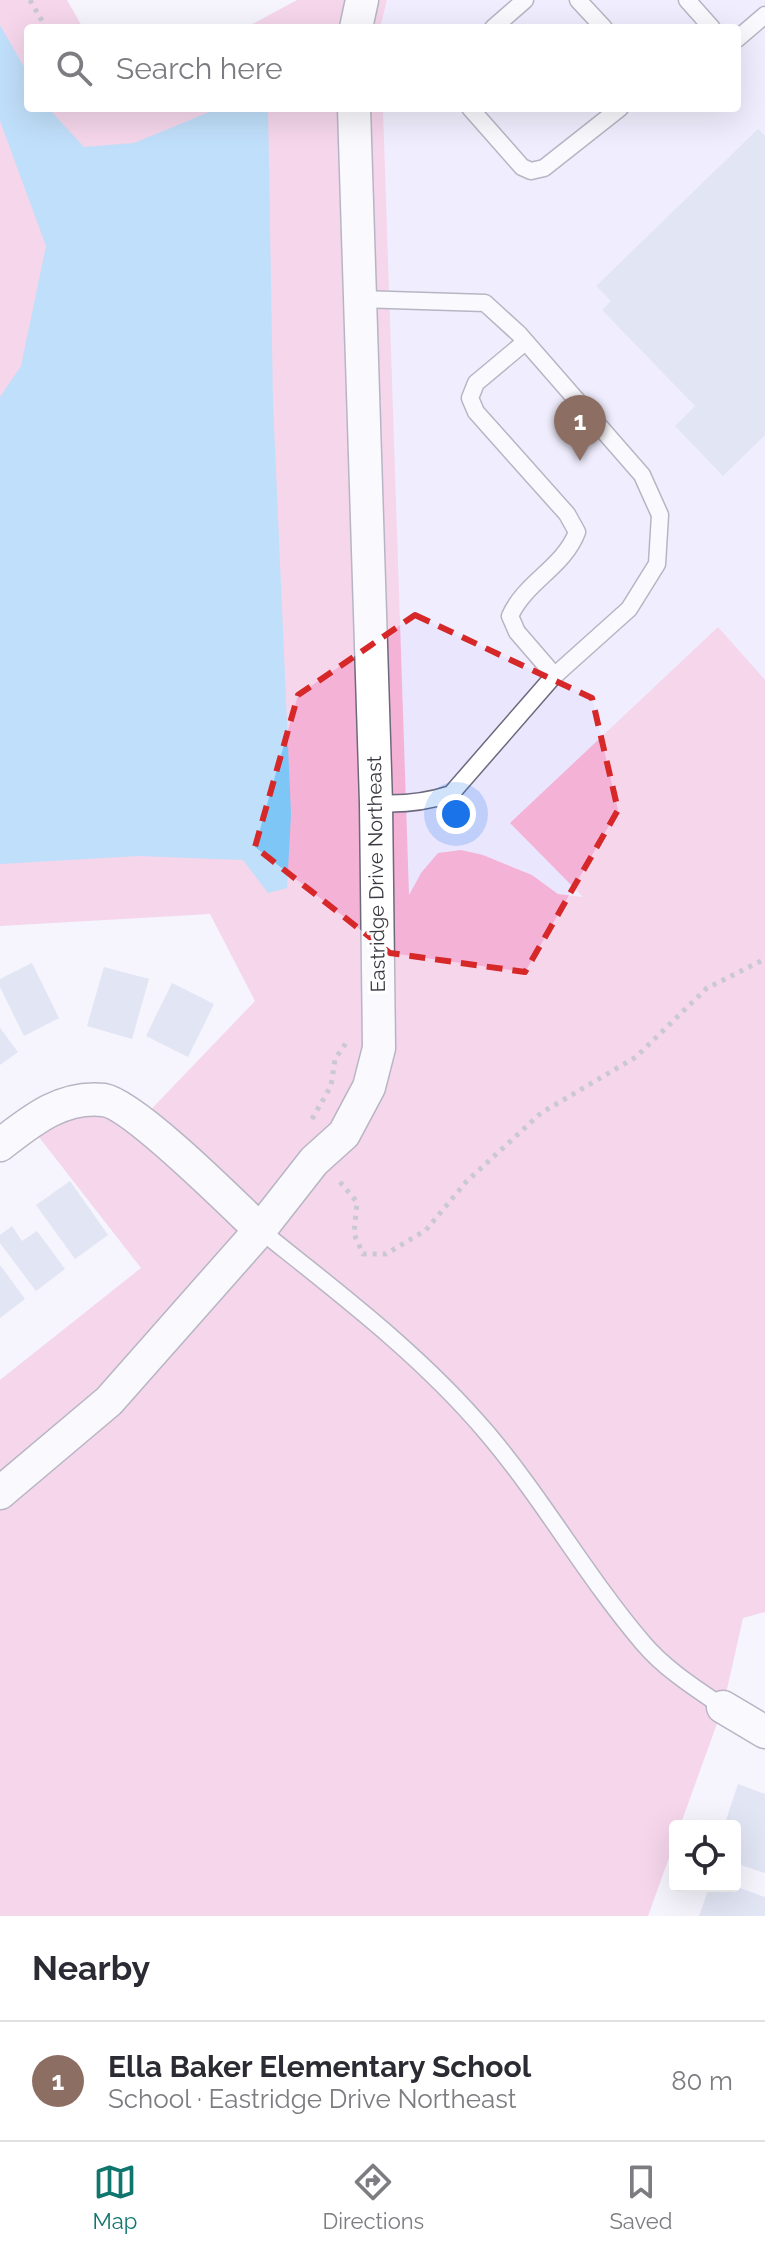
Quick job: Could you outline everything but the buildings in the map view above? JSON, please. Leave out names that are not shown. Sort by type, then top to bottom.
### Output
[{"type":"street","points":[[357,24],[362,0]]},
{"type":"street","name":"Eastridge Drive Northeast","points":[[0,1493],[109,1401],[260,1230],[314,1161],[344,1134],[369,1087],[379,1048],[376,803],[354,112]]},
{"type":"street","points":[[0,1145],[52,1108],[78,1101],[107,1100],[152,1131],[260,1230]]},
{"type":"street","points":[[723,1707],[765,1732]]},
{"type":"lane","points":[[498,24],[525,0]]},
{"type":"lane","points":[[578,0],[600,24]]},
{"type":"lane","points":[[687,0],[708,24]]},
{"type":"lane","points":[[741,36],[765,15]]},
{"type":"lane","points":[[474,112],[522,167],[531,171],[544,168],[615,112]]},
{"type":"lane","points":[[359,299],[485,303],[525,342],[642,475],[660,515],[657,564],[629,609],[555,676],[451,794],[428,801],[394,805],[376,803]]},
{"type":"lane","points":[[525,342],[476,383],[470,398],[476,412],[567,514],[577,532],[571,547],[516,602],[510,616],[517,632],[555,676]]},
{"type":"lane","points":[[260,1230],[337,1289],[409,1353],[486,1433],[644,1645],[686,1682],[723,1707]]},
{"type":"path","points":[[30,0],[44,24]]},
{"type":"path","points":[[340,1182],[357,1202],[354,1234],[363,1254],[386,1254],[426,1230],[466,1182],[541,1113],[636,1057],[707,988],[765,959]]},
{"type":"highlighted area","points":[[415,615],[592,698],[618,810],[525,972],[390,953],[255,847],[298,695]]},
{"type":"shaded area","points":[[0,0],[67,0],[81,24],[24,24],[24,112],[383,112],[409,895],[421,873],[438,853],[461,850],[483,855],[532,875],[558,894],[583,897],[510,823],[718,627],[765,680],[765,1612],[743,1618],[723,1707],[682,1820],[669,1820],[669,1858],[648,1916],[0,1916],[0,1380],[141,1268],[28,1123],[52,1108],[140,1121],[255,1001],[210,914],[0,926]]},
{"type":"shaded area","points":[[297,0],[387,0],[381,24],[252,24]]},
{"type":"shaded area","points":[[387,0],[765,0],[765,815],[583,897],[558,894],[532,875],[483,855],[421,873],[408,897],[383,112],[741,112],[741,24],[381,24]]},
{"type":"water","points":[[0,25],[24,67],[24,112],[52,112],[84,147],[134,143],[209,112],[268,112],[273,403],[291,814],[287,888],[268,893],[243,860],[138,856],[0,864],[0,397],[21,366],[46,246],[0,121]]},
{"type":"place","name":"Ella Baker Elementary School","points":[[580,461]]}]
